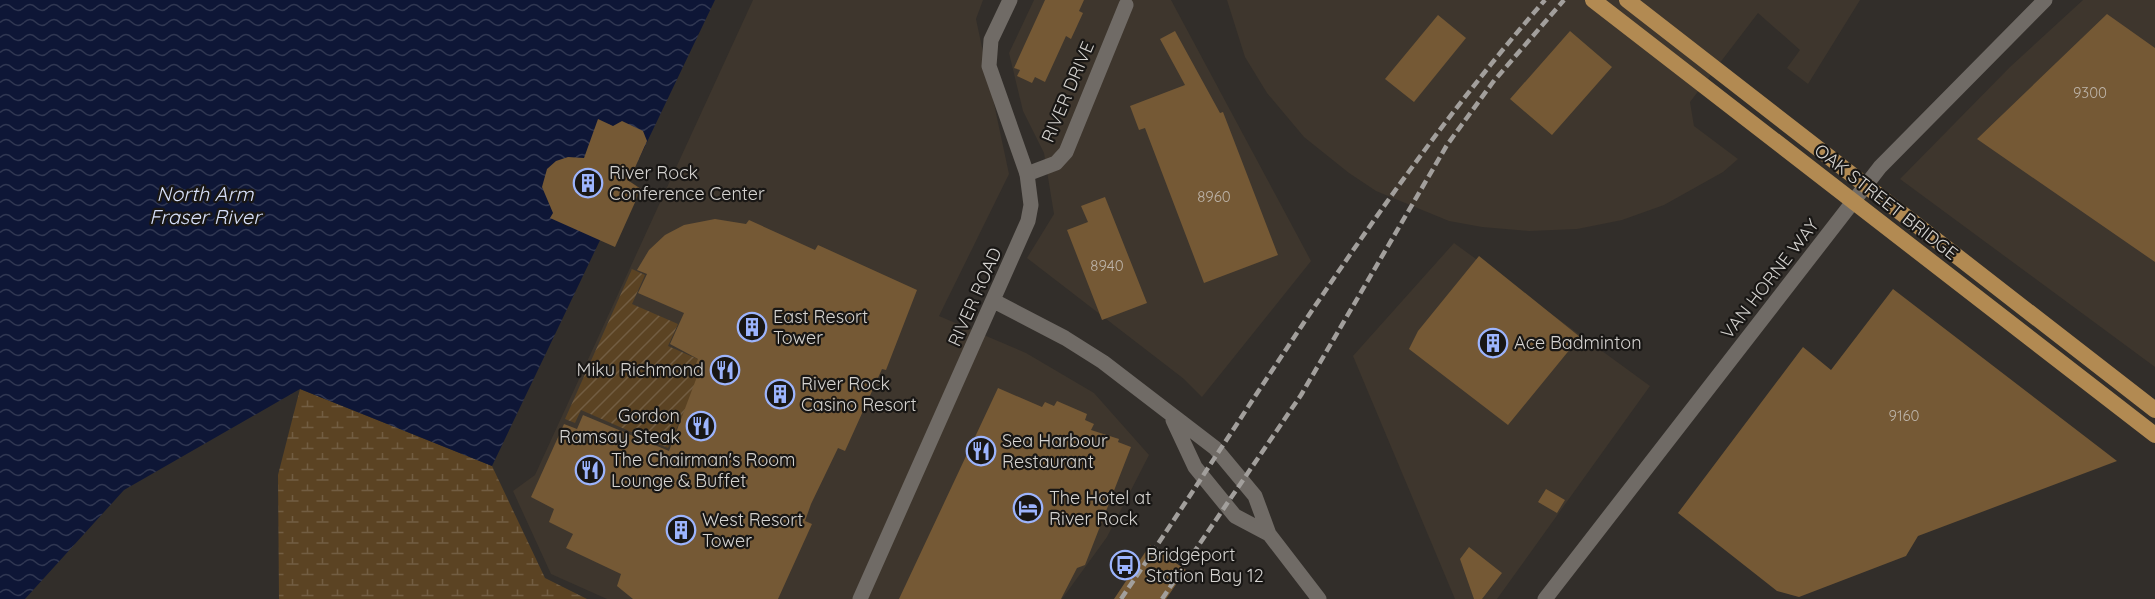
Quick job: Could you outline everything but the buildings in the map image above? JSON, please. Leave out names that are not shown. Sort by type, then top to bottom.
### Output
[{"type":"highway","name":"OAK STREET BRIDGE","points":[[1593,0],[2155,435]]},
{"type":"highway","name":"OAK STREET BRIDGE","points":[[1627,0],[2155,410]]},
{"type":"street","name":"RIVER ROAD","points":[[860,599],[1028,221],[1031,205],[1027,174],[989,66],[992,40],[1010,0]]},
{"type":"street","name":"VAN HORNE WAY","points":[[1545,599],[1880,167],[2045,0]]},
{"type":"street","name":"RIVER DRIVE","points":[[1027,174],[1056,163],[1066,152],[1125,5]]},
{"type":"street","points":[[994,301],[1065,338],[1103,362],[1215,448],[1254,496],[1269,534],[1319,599]]},
{"type":"street","points":[[1172,417],[1195,467],[1235,516],[1269,534]]},
{"type":"shaded area","points":[[753,0],[983,0],[976,19],[1009,174],[939,316],[1026,353],[1094,393],[1149,455],[1107,537],[1062,599],[607,599],[551,574],[513,491],[535,475]]},
{"type":"shaded area","points":[[1034,0],[1171,0],[1311,261],[1202,397],[1184,379],[1027,258],[1054,214],[1044,153],[1023,111],[1009,53]]},
{"type":"shaded area","points":[[1227,0],[1860,0],[1808,84],[1787,68],[1800,50],[1758,13],[1690,102],[1694,126],[1738,159],[1723,172],[1664,205],[1622,220],[1577,229],[1529,231],[1482,227],[1449,221],[1376,191],[1349,173],[1304,137],[1267,93],[1245,57]]},
{"type":"shaded area","points":[[2083,0],[2155,0],[2155,367],[1900,179],[2010,67]]},
{"type":"shaded area","points":[[1454,243],[1650,386],[1497,599],[1455,599],[1353,356]]},
{"type":"green space","points":[[632,269],[645,275],[632,304],[678,324],[668,346],[700,360],[702,372],[668,448],[581,410],[575,423],[565,419]]},
{"type":"green space","points":[[300,389],[492,466],[545,578],[587,599],[279,599],[278,475]]},
{"type":"water","name":"North Arm Fraser River","points":[[0,0],[715,0],[492,466],[300,389],[124,490],[25,599],[0,599]]},
{"type":"railway","points":[[1121,599],[1376,217],[1486,70],[1545,0]]},
{"type":"railway","points":[[1162,599],[1301,395],[1447,145],[1493,82],[1564,0]]},
{"type":"place","name":"River Rock Conference Center","points":[[588,183]]},
{"type":"place","name":"East Resort Tower","points":[[752,327]]},
{"type":"place","name":"Ace Badminton","points":[[1493,343]]},
{"type":"place","name":"Miku Richmond","points":[[725,370]]},
{"type":"place","name":"River Rock Casino Resort","points":[[780,394]]},
{"type":"place","name":"Gordon Ramsay Steak","points":[[701,426]]},
{"type":"place","name":"Sea Harbour Restaurant","points":[[981,451]]},
{"type":"place","name":"The Chairman's Room Lounge & Buffet","points":[[590,470]]},
{"type":"place","name":"The Hotel at River Rock","points":[[1028,508]]},
{"type":"place","name":"West Resort Tower","points":[[681,530]]},
{"type":"place","name":"Bridgeport Station Bay 12","points":[[1125,565]]}]
